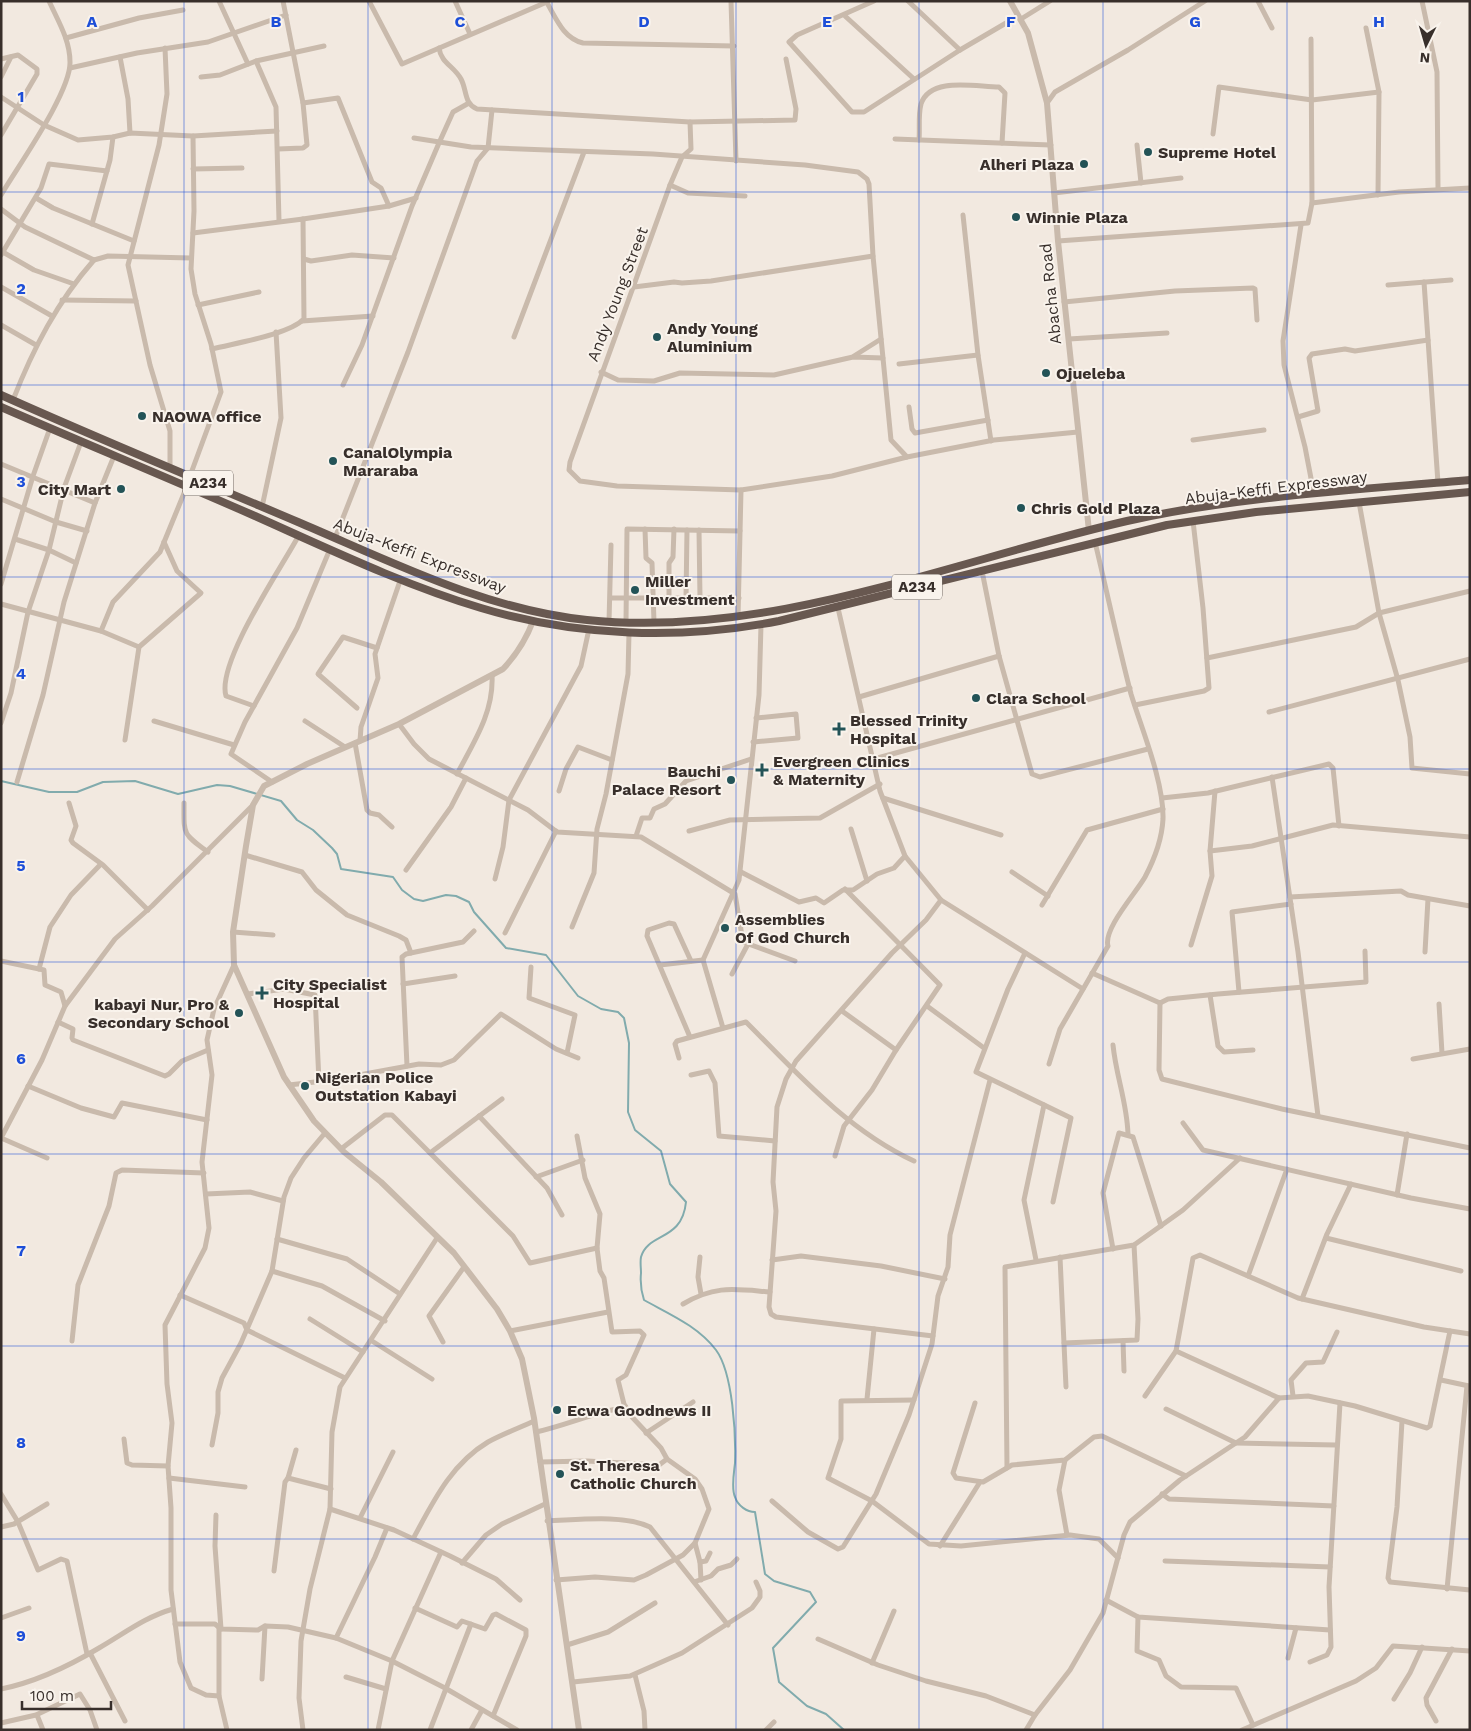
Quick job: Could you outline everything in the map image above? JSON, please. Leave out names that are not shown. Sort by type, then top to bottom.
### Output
[{"type":"highway","name":"Abuja-Keffi Expressway","points":[[1,395],[335,538],[492,600],[565,617],[609,622],[664,622],[738,618],[872,588],[1089,531],[1150,517],[1230,503],[1470,480]]},
{"type":"highway","name":"Abuja-Keffi Expressway","points":[[1,407],[188,486],[330,549],[479,608],[533,621],[640,634],[716,631],[761,625],[838,608],[1095,542],[1193,521],[1256,512],[1470,492]]},
{"type":"highway","points":[[640,634],[641,622]]},
{"type":"highway","points":[[664,622],[664,634]]},
{"type":"street","points":[[1,195],[44,125],[66,84],[70,68],[66,38],[49,1]]},
{"type":"street","points":[[218,1],[248,64]]},
{"type":"street","points":[[278,149],[306,146],[303,103],[283,1]]},
{"type":"street","points":[[369,1],[401,63],[404,64],[546,2],[564,32],[572,41],[583,43],[734,46]]},
{"type":"street","points":[[455,1],[470,34]]},
{"type":"street","points":[[731,1],[734,46],[736,161]]},
{"type":"street","points":[[874,1],[845,16],[789,39],[789,42],[852,112],[864,112],[960,50],[1050,1]]},
{"type":"street","name":"Abacha Road","points":[[1010,1],[1028,33],[1038,63],[1047,103],[1058,241],[1089,531]]},
{"type":"street","points":[[1047,103],[1055,92],[1128,50],[1205,1]]},
{"type":"street","points":[[1258,1],[1272,28]]},
{"type":"street","points":[[1422,1],[1436,72],[1438,189]]},
{"type":"street","points":[[911,2],[960,50]]},
{"type":"street","points":[[66,38],[139,18],[183,10]]},
{"type":"street","points":[[70,68],[165,48],[202,43],[286,15]]},
{"type":"street","points":[[845,16],[914,79]]},
{"type":"street","points":[[1366,28],[1378,92],[1378,195]]},
{"type":"street","points":[[1058,241],[1220,228],[1301,225],[1310,221],[1312,203],[1311,39]]},
{"type":"street","points":[[201,77],[220,76],[256,61],[324,46]]},
{"type":"street","points":[[165,48],[167,94],[160,134],[128,266],[150,365],[170,431],[170,467]]},
{"type":"street","points":[[439,48],[440,57],[462,81],[469,102],[477,109],[690,122],[736,123],[795,120],[796,109],[786,59]]},
{"type":"street","points":[[1,59],[18,55],[37,70],[37,74],[1,135]]},
{"type":"street","points":[[1,77],[11,57]]},
{"type":"street","points":[[120,57],[128,99],[130,133]]},
{"type":"street","points":[[256,61],[276,107],[279,221]]},
{"type":"street","points":[[919,140],[921,105],[930,90],[940,86],[1000,87],[1005,93],[1002,143]]},
{"type":"street","points":[[1213,134],[1219,87],[1312,100],[1378,92]]},
{"type":"street","points":[[1,97],[44,125],[78,140],[113,137],[130,133],[193,136],[277,131]]},
{"type":"street","points":[[303,103],[338,98],[372,182],[381,188],[389,206]]},
{"type":"street","points":[[343,385],[373,316],[416,198],[439,143],[453,112],[469,102]]},
{"type":"street","points":[[335,538],[408,352],[477,161],[488,148],[492,110]]},
{"type":"street","name":"Andy Young Street","points":[[690,122],[690,149],[682,157],[670,185],[634,287],[601,372],[570,462],[569,470],[580,481],[617,486],[741,490]]},
{"type":"street","points":[[190,476],[216,403],[220,400],[221,392],[212,348],[198,305],[191,269],[193,136]]},
{"type":"street","points":[[92,224],[107,171],[113,137]]},
{"type":"street","points":[[414,138],[439,143],[488,148],[805,165],[858,172],[864,175],[869,184],[873,256],[891,440],[907,457]]},
{"type":"street","points":[[895,139],[1051,145]]},
{"type":"street","points":[[1137,145],[1141,183]]},
{"type":"street","points":[[514,337],[584,152]]},
{"type":"street","points":[[74,284],[34,270],[2,253],[36,198],[49,164],[107,171]]},
{"type":"street","points":[[193,169],[242,168]]},
{"type":"street","points":[[1054,193],[1181,178]]},
{"type":"street","points":[[670,185],[688,193],[745,196]]},
{"type":"street","points":[[1312,203],[1438,189],[1470,188]]},
{"type":"street","points":[[36,198],[134,241]]},
{"type":"street","points":[[193,233],[389,206],[416,198]]},
{"type":"street","points":[[1,209],[21,224],[58,244],[82,253],[94,260]]},
{"type":"street","points":[[963,215],[978,355],[991,441]]},
{"type":"street","points":[[302,321],[305,316],[304,219]]},
{"type":"street","points":[[1301,225],[1283,341],[1284,364],[1298,417],[1314,494]]},
{"type":"street","points":[[304,259],[311,261],[367,255],[394,258]]},
{"type":"street","points":[[13,400],[36,345],[52,316],[74,284],[94,260],[108,256],[191,258]]},
{"type":"street","points":[[634,287],[674,282],[711,281],[873,256]]},
{"type":"street","points":[[1388,285],[1451,280]]},
{"type":"street","points":[[1424,282],[1438,483]]},
{"type":"street","points":[[1,287],[52,316]]},
{"type":"street","points":[[1064,302],[1175,291],[1253,288],[1257,320]]},
{"type":"street","points":[[198,305],[259,292]]},
{"type":"street","points":[[62,300],[136,301]]},
{"type":"street","points":[[212,348],[276,332],[302,321],[373,316]]},
{"type":"street","points":[[1,325],[36,345]]},
{"type":"street","points":[[262,507],[280,435],[282,418],[276,332]]},
{"type":"street","points":[[1069,339],[1166,333]]},
{"type":"street","points":[[854,357],[881,339]]},
{"type":"street","points":[[1298,417],[1318,411],[1309,358],[1312,354],[1345,349],[1355,351],[1428,340]]},
{"type":"street","points":[[899,364],[978,355]]},
{"type":"street","points":[[601,372],[618,380],[638,382],[657,381],[680,373],[774,375],[854,357],[883,358]]},
{"type":"street","points":[[909,408],[912,429],[915,433],[988,420]]},
{"type":"street","points":[[1,584],[33,476],[50,428]]},
{"type":"street","points":[[1193,440],[1264,430]]},
{"type":"street","points":[[738,618],[741,490],[832,476],[907,457],[991,441],[1078,432]]},
{"type":"street","points":[[1,723],[28,612],[48,550],[64,488],[81,442]]},
{"type":"street","points":[[17,782],[43,695],[59,620],[95,503],[114,456]]},
{"type":"street","points":[[1,464],[64,488],[95,503]]},
{"type":"street","points":[[101,631],[113,602],[158,555],[188,486]]},
{"type":"street","points":[[1,499],[56,522],[86,531]]},
{"type":"street","points":[[1359,502],[1379,613],[1398,680],[1410,737],[1412,768],[1470,774]]},
{"type":"street","points":[[1135,705],[1208,690],[1207,658],[1193,521]]},
{"type":"street","points":[[626,622],[627,531],[629,528],[740,531]]},
{"type":"street","points":[[645,529],[646,558],[652,561],[654,622]]},
{"type":"street","points":[[669,599],[669,563],[673,558],[674,529]]},
{"type":"street","points":[[686,598],[687,530]]},
{"type":"street","points":[[699,530],[700,598]]},
{"type":"street","points":[[254,706],[226,696],[228,675],[246,624],[299,535]]},
{"type":"street","points":[[15,539],[48,550],[76,564]]},
{"type":"street","points":[[125,740],[138,647],[201,593],[178,571],[164,542]]},
{"type":"street","points":[[1049,1064],[1060,1029],[1108,946],[1108,936],[1144,877],[1152,859],[1163,820],[1162,798],[1130,688],[1095,542]]},
{"type":"street","points":[[609,622],[611,545]]},
{"type":"street","points":[[272,782],[231,754],[254,706],[297,628],[330,549]]},
{"type":"street","points":[[982,571],[999,656],[1015,720],[1032,774],[1035,777],[1148,749]]},
{"type":"street","points":[[392,827],[379,815],[370,813],[367,810],[358,742],[361,727],[378,678],[375,654],[400,578]]},
{"type":"street","points":[[1207,658],[1356,627],[1379,613],[1470,591]]},
{"type":"street","points":[[611,598],[739,598]]},
{"type":"street","points":[[1,604],[101,631],[138,647]]},
{"type":"street","points":[[838,608],[883,798],[905,856],[941,900],[1083,989]]},
{"type":"street","points":[[47,1158],[1,1138],[28,1086],[65,1006],[115,939],[208,852],[253,805],[264,786],[307,764],[398,724],[503,669],[515,656],[527,636],[533,621]]},
{"type":"street","points":[[723,1028],[703,960],[735,894],[741,872],[756,718],[761,625]]},
{"type":"street","points":[[495,879],[503,847],[509,800],[581,666],[589,629]]},
{"type":"street","points":[[572,927],[592,880],[596,834],[628,674],[629,633]]},
{"type":"street","points":[[357,708],[318,674],[343,637],[377,648]]},
{"type":"street","points":[[859,697],[999,656]]},
{"type":"street","points":[[1269,712],[1398,680],[1470,659]]},
{"type":"street","points":[[457,774],[484,723],[493,688],[492,675]]},
{"type":"street","points":[[874,759],[1130,688]]},
{"type":"street","points":[[753,742],[798,738],[796,714],[756,718]]},
{"type":"street","points":[[154,721],[234,746]]},
{"type":"street","points":[[305,721],[345,747]]},
{"type":"street","points":[[398,724],[429,759],[528,810],[556,831],[641,837],[735,894]]},
{"type":"street","points":[[559,790],[566,769],[578,747],[612,760]]},
{"type":"street","points":[[636,836],[642,818],[650,818],[654,809],[666,804],[681,785],[751,759]]},
{"type":"street","points":[[1162,798],[1215,791],[1332,765],[1339,826]]},
{"type":"street","points":[[1272,777],[1291,904],[1318,1116]]},
{"type":"street","points":[[406,870],[452,807],[466,778]]},
{"type":"street","points":[[690,831],[730,820],[820,818],[880,784]]},
{"type":"street","points":[[1191,945],[1212,876],[1210,852],[1215,791]]},
{"type":"street","points":[[883,798],[1000,835]]},
{"type":"street","points":[[70,803],[76,826],[72,840],[101,864],[148,910]]},
{"type":"street","points":[[184,803],[184,830],[187,837],[208,852]]},
{"type":"street","points":[[253,805],[233,932],[234,965],[289,1085],[314,1121],[341,1149],[381,1182],[454,1253],[497,1309],[510,1331],[522,1359],[536,1432],[579,1730]]},
{"type":"street","points":[[1042,905],[1087,830],[1162,809]]},
{"type":"street","points":[[1210,852],[1252,846],[1329,826],[1470,837]]},
{"type":"street","points":[[851,829],[867,881]]},
{"type":"street","points":[[505,933],[556,831]]},
{"type":"street","points":[[245,854],[302,872],[316,890],[347,915],[406,940],[411,953]]},
{"type":"street","points":[[741,872],[798,902],[816,898],[824,903],[845,889],[853,890],[877,874],[894,868],[905,856]]},
{"type":"street","points":[[39,969],[50,927],[71,895],[101,864]]},
{"type":"street","points":[[1012,872],[1048,896]]},
{"type":"street","points":[[835,1156],[844,1126],[872,1090],[940,983],[845,889]]},
{"type":"street","points":[[1290,897],[1401,891],[1428,899],[1470,906]]},
{"type":"street","points":[[735,894],[741,940],[795,961]]},
{"type":"street","points":[[1425,952],[1428,899]]},
{"type":"street","points":[[933,1336],[776,1316],[771,1314],[769,1307],[776,1210],[773,1182],[778,1100],[792,1068],[901,945],[926,920],[941,900]]},
{"type":"street","points":[[1239,992],[1232,912],[1291,904]]},
{"type":"street","points":[[690,1037],[647,932],[669,923],[674,924],[691,961]]},
{"type":"street","points":[[407,1066],[402,958],[411,953],[463,942],[474,931]]},
{"type":"street","points":[[233,932],[273,935]]},
{"type":"street","points":[[732,974],[748,944]]},
{"type":"street","points":[[1092,974],[1160,1003],[1168,999],[1366,982],[1365,951]]},
{"type":"street","points":[[1025,953],[1008,989],[976,1072],[1072,1120],[1053,1202]]},
{"type":"street","points":[[660,965],[703,960]]},
{"type":"street","points":[[1,961],[45,972],[45,985],[62,992],[65,1006]]},
{"type":"street","points":[[219,1696],[197,1692],[191,1688],[180,1662],[171,1590],[171,1508],[168,1466],[172,1423],[167,1384],[165,1325],[205,1248],[209,1228],[202,1162],[212,1075],[207,1040],[214,1008],[234,965]]},
{"type":"street","points":[[531,967],[529,998],[574,1015],[566,1053]]},
{"type":"street","points":[[403,984],[455,976]]},
{"type":"street","points":[[248,994],[284,989],[315,995],[319,1082]]},
{"type":"street","points":[[1210,995],[1218,1046],[1224,1052],[1253,1050]]},
{"type":"street","points":[[1160,1003],[1159,1070],[1162,1079],[1318,1116],[1470,1148]]},
{"type":"street","points":[[1439,1004],[1442,1053]]},
{"type":"street","points":[[927,1006],[984,1048]]},
{"type":"street","points":[[842,1011],[896,1050]]},
{"type":"street","points":[[289,1085],[319,1082],[407,1066],[441,1065],[454,1060],[501,1014],[556,1049],[578,1058]]},
{"type":"street","points":[[58,1022],[73,1029],[72,1038],[74,1040],[165,1076],[182,1061],[208,1050]]},
{"type":"street","points":[[679,1058],[676,1042],[746,1022],[848,1121],[896,1153],[914,1161]]},
{"type":"street","points":[[1113,1045],[1115,1071],[1120,1079],[1127,1110],[1128,1134]]},
{"type":"street","points":[[1413,1059],[1470,1049]]},
{"type":"street","points":[[692,1076],[709,1071],[715,1083],[719,1136],[775,1141]]},
{"type":"street","points":[[772,1501],[808,1532],[838,1549],[843,1547],[872,1501],[914,1400],[933,1336],[938,1296],[948,1267],[950,1235],[990,1080]]},
{"type":"street","points":[[28,1086],[81,1108],[114,1117],[117,1116],[120,1104],[122,1103],[206,1120]]},
{"type":"street","points":[[430,1153],[502,1099]]},
{"type":"street","points":[[1036,1260],[1024,1200],[1044,1105]]},
{"type":"street","points":[[341,1149],[389,1114],[392,1114],[513,1236],[530,1264],[597,1248]]},
{"type":"street","points":[[479,1116],[547,1188],[562,1215]]},
{"type":"street","points":[[1183,1123],[1200,1149],[1398,1195],[1470,1209]]},
{"type":"street","points":[[212,1445],[218,1413],[218,1392],[222,1378],[247,1330],[272,1271],[282,1201],[291,1178],[304,1158],[325,1133]]},
{"type":"street","points":[[1113,1249],[1103,1193],[1118,1134],[1128,1134],[1133,1137],[1161,1226]]},
{"type":"street","points":[[1398,1195],[1407,1134]]},
{"type":"street","points":[[556,1580],[594,1577],[634,1580],[674,1558],[681,1557],[695,1543],[709,1509],[706,1499],[695,1479],[667,1459],[626,1407],[618,1382],[626,1374],[644,1335],[640,1331],[612,1332],[604,1278],[600,1271],[597,1248],[600,1214],[585,1178],[577,1136]]},
{"type":"street","points":[[1007,1468],[1003,1272],[1005,1267],[1036,1260],[1134,1245],[1183,1210],[1240,1158]]},
{"type":"street","points":[[536,1177],[583,1160]]},
{"type":"street","points":[[1248,1276],[1287,1169]]},
{"type":"street","points":[[72,1340],[78,1285],[109,1206],[116,1173],[122,1170],[204,1173]]},
{"type":"street","points":[[1302,1299],[1326,1238],[1351,1184]]},
{"type":"street","points":[[206,1194],[250,1192],[282,1201]]},
{"type":"street","points":[[302,1730],[299,1668],[302,1632],[310,1589],[330,1509],[334,1410],[340,1387],[438,1238]]},
{"type":"street","points":[[1326,1238],[1461,1271]]},
{"type":"street","points":[[277,1240],[347,1259],[400,1294]]},
{"type":"street","points":[[1064,1343],[1135,1341],[1138,1337],[1134,1245]]},
{"type":"street","points":[[1145,1396],[1176,1351],[1192,1258],[1200,1255],[1302,1299],[1368,1315],[1470,1334]]},
{"type":"street","points":[[772,1260],[801,1256],[881,1266],[945,1279]]},
{"type":"street","points":[[700,1257],[698,1277],[701,1294]]},
{"type":"street","points":[[1060,1257],[1066,1387]]},
{"type":"street","points":[[443,1342],[429,1316],[464,1267]]},
{"type":"street","points":[[272,1271],[322,1286],[385,1321]]},
{"type":"street","points":[[683,1304],[701,1294],[714,1290],[770,1292]]},
{"type":"street","points":[[180,1294],[244,1323],[247,1330],[345,1378]]},
{"type":"street","points":[[510,1331],[608,1312]]},
{"type":"street","points":[[310,1319],[363,1352]]},
{"type":"street","points":[[867,1400],[874,1329]]},
{"type":"street","points":[[1176,1351],[1279,1398],[1308,1396],[1340,1403],[1424,1428],[1430,1426],[1450,1331]]},
{"type":"street","points":[[1293,1396],[1291,1380],[1306,1363],[1323,1362],[1336,1332]]},
{"type":"street","points":[[372,1341],[432,1379]]},
{"type":"street","points":[[1123,1341],[1124,1370]]},
{"type":"street","points":[[1441,1380],[1468,1386],[1447,1589]]},
{"type":"street","points":[[1026,1730],[1070,1670],[1102,1614],[1130,1522],[1186,1476],[1246,1437],[1279,1398]]},
{"type":"street","points":[[914,1400],[841,1401],[841,1439],[827,1477],[872,1501],[930,1544],[961,1546],[1066,1535],[1099,1539],[1118,1558]]},
{"type":"street","points":[[646,1433],[693,1402]]},
{"type":"street","points":[[975,1403],[953,1473],[956,1478],[980,1482],[986,1481],[1007,1468],[1065,1460],[1094,1437],[1102,1436],[1186,1476]]},
{"type":"street","points":[[1310,1662],[1330,1652],[1330,1567],[1340,1403]]},
{"type":"street","points":[[536,1432],[566,1425],[599,1412],[626,1407]]},
{"type":"street","points":[[1166,1409],[1236,1443],[1336,1445]]},
{"type":"street","points":[[413,1539],[437,1493],[457,1468],[488,1443],[534,1421]]},
{"type":"street","points":[[1402,1422],[1397,1507],[1388,1578],[1390,1582],[1396,1584],[1470,1590]]},
{"type":"street","points":[[124,1439],[127,1463],[132,1465],[168,1466]]},
{"type":"street","points":[[274,1570],[285,1482],[288,1478],[296,1450]]},
{"type":"street","points":[[360,1518],[394,1452]]},
{"type":"street","points":[[540,1462],[587,1461],[659,1465],[667,1459]]},
{"type":"street","points":[[1065,1460],[1058,1490],[1066,1535]]},
{"type":"street","points":[[169,1478],[245,1486]]},
{"type":"street","points":[[288,1478],[331,1488]]},
{"type":"street","points":[[940,1546],[980,1482]]},
{"type":"street","points":[[1,1494],[18,1522],[38,1570],[61,1559],[67,1561],[88,1654],[125,1721]]},
{"type":"street","points":[[1162,1494],[1169,1499],[1334,1506]]},
{"type":"street","points":[[1,1528],[18,1522],[46,1504]]},
{"type":"street","points":[[462,1563],[486,1536],[497,1528],[545,1504]]},
{"type":"street","points":[[330,1509],[360,1518],[413,1539],[503,1583],[520,1600]]},
{"type":"street","points":[[216,1515],[215,1546],[220,1628],[219,1696],[226,1730]]},
{"type":"street","points":[[548,1521],[600,1520],[639,1523],[650,1527],[728,1624]]},
{"type":"street","points":[[336,1638],[387,1528]]},
{"type":"street","points":[[695,1543],[700,1562],[701,1580]]},
{"type":"street","points":[[378,1730],[392,1662],[440,1552]]},
{"type":"street","points":[[700,1562],[706,1561],[710,1553]]},
{"type":"street","points":[[694,1582],[711,1576],[718,1569],[731,1565],[737,1559]]},
{"type":"street","points":[[1165,1561],[1330,1567]]},
{"type":"street","points":[[572,1682],[635,1675],[682,1654],[757,1604],[760,1591],[756,1582]]},
{"type":"street","points":[[1106,1600],[1138,1617],[1330,1630]]},
{"type":"street","points":[[567,1645],[608,1632],[655,1603]]},
{"type":"street","points":[[1,1618],[29,1608]]},
{"type":"street","points":[[415,1608],[457,1627],[462,1621],[485,1629],[493,1615],[500,1614],[526,1630],[527,1634],[493,1716]]},
{"type":"street","points":[[1,1689],[34,1681],[88,1654],[151,1615],[173,1609]]},
{"type":"street","points":[[872,1663],[894,1611]]},
{"type":"street","points":[[1138,1617],[1137,1651],[1159,1660],[1166,1676],[1181,1687],[1236,1688],[1253,1725]]},
{"type":"street","points":[[175,1624],[215,1624],[220,1628],[258,1630],[265,1626],[288,1627],[302,1632],[336,1638],[392,1662],[445,1688],[517,1730]]},
{"type":"street","points":[[430,1730],[471,1624]]},
{"type":"street","points":[[262,1679],[265,1626]]},
{"type":"street","points":[[1288,1658],[1296,1628]]},
{"type":"street","points":[[818,1638],[872,1663],[926,1681],[986,1696],[1035,1716]]},
{"type":"street","points":[[1242,1730],[1356,1681],[1376,1668],[1393,1646],[1470,1651]]},
{"type":"street","points":[[1394,1699],[1410,1673],[1422,1647]]},
{"type":"street","points":[[1436,1721],[1427,1705],[1426,1698],[1452,1649]]},
{"type":"street","points":[[635,1675],[644,1712],[645,1730]]},
{"type":"street","points":[[346,1677],[386,1689]]},
{"type":"street","points":[[1,1723],[37,1715],[80,1694],[90,1710],[98,1730]]},
{"type":"street","points":[[471,1730],[482,1710]]},
{"type":"street","points":[[37,1715],[43,1730]]},
{"type":"street","points":[[766,1730],[774,1722]]},
{"type":"waterway","points":[[1,781],[49,792],[77,792],[103,782],[135,781],[178,794],[217,785],[230,786],[281,801],[297,820],[313,830],[332,848],[337,854],[341,869],[393,877],[402,890],[414,899],[423,901],[446,895],[456,896],[469,902],[474,912],[506,948],[546,955],[578,996],[601,1009],[618,1012],[624,1018],[629,1043],[628,1112],[635,1130],[661,1151],[670,1184],[686,1202],[683,1215],[678,1224],[672,1230],[650,1243],[641,1257],[643,1297],[644,1300],[683,1321],[701,1334],[716,1350],[722,1360],[730,1388],[734,1421],[735,1463],[733,1485],[736,1500],[746,1510],[755,1512],[765,1574],[774,1581],[810,1592],[816,1602],[773,1648],[779,1682],[807,1706],[826,1714],[844,1730]]},
{"type":"place","name":"Supreme Hotel","points":[[1148,152]]},
{"type":"place","name":"Alheri Plaza","points":[[1084,164]]},
{"type":"place","name":"Winnie Plaza","points":[[1016,217]]},
{"type":"place","name":"Andy Young Aluminium","points":[[657,337]]},
{"type":"place","name":"Ojueleba","points":[[1046,373]]},
{"type":"place","name":"NAOWA office","points":[[142,416]]},
{"type":"place","name":"CanalOlympia Mararaba","points":[[333,461]]},
{"type":"place","name":"City Mart","points":[[121,489]]},
{"type":"place","name":"Chris Gold Plaza","points":[[1021,508]]},
{"type":"place","name":"Miller Investment","points":[[635,590]]},
{"type":"place","name":"Clara School","points":[[976,698]]},
{"type":"place","name":"Blessed Trinity Hospital","points":[[839,729]]},
{"type":"place","name":"Evergreen Clinics & Maternity","points":[[762,770]]},
{"type":"place","name":"Bauchi Palace Resort","points":[[731,780]]},
{"type":"place","name":"Assemblies Of God Church","points":[[725,928]]},
{"type":"place","name":"City Specialist Hospital","points":[[262,993]]},
{"type":"place","name":"kabayi Nur, Pro & Secondary School","points":[[239,1013]]},
{"type":"place","name":"Nigerian Police Outstation Kabayi","points":[[305,1086]]},
{"type":"place","name":"Ecwa Goodnews II","points":[[557,1410]]},
{"type":"place","name":"St. Theresa Catholic Church","points":[[560,1474]]}]
